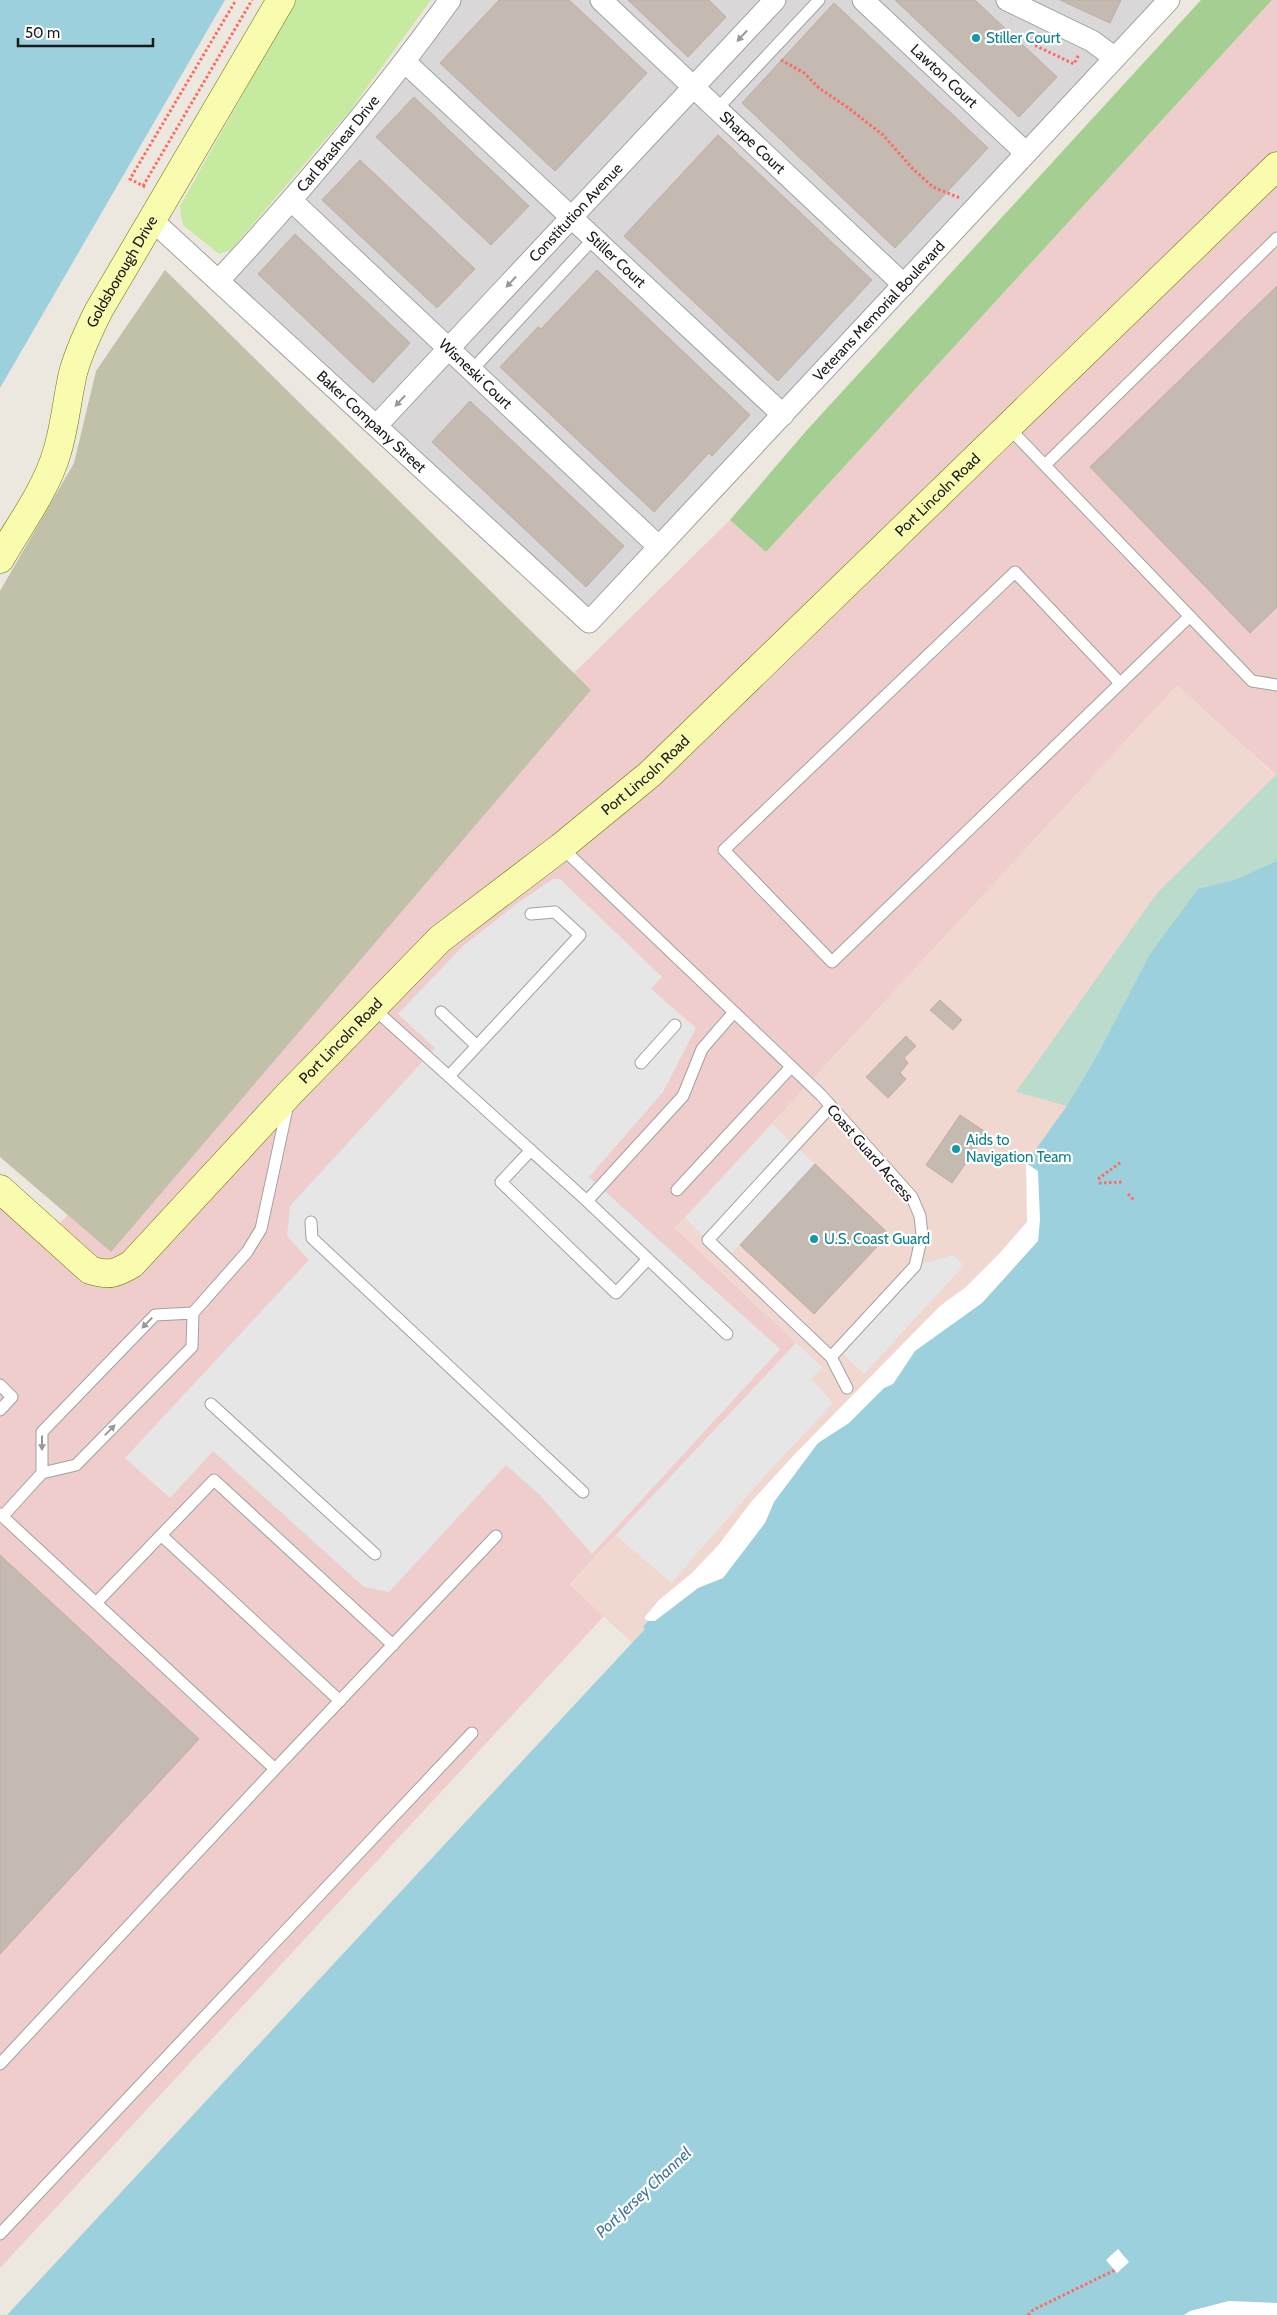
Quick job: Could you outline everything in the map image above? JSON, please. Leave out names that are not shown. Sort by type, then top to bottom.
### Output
[{"type":"street","name":"Goldsborough Drive","points":[[0,559],[45,482],[53,464],[60,440],[74,370],[88,332],[107,296],[281,0]]},
{"type":"street","name":"Carl Brashear Drive","points":[[219,280],[292,201],[405,62],[450,0]]},
{"type":"street","name":"Sharpe Court","points":[[601,0],[904,285]]},
{"type":"street","name":"Constitution Avenue","points":[[377,425],[775,0]]},
{"type":"street","name":"Lawton Court","points":[[863,0],[1026,153]]},
{"type":"street","points":[[1007,0],[1092,41],[1115,58]]},
{"type":"street","name":"Veterans Memorial Boulevard","points":[[589,622],[1169,0]]},
{"type":"street","name":"Stiller Court","points":[[405,62],[783,415]]},
{"type":"street","name":"Port Lincoln Road","points":[[0,1189],[90,1270],[105,1275],[120,1272],[132,1264],[290,1092],[440,939],[561,846],[650,774],[1009,428],[1277,166]]},
{"type":"street","name":"Wisneski Court","points":[[292,201],[659,547]]},
{"type":"street","name":"Baker Company Street","points":[[152,220],[589,622]]},
{"type":"lane","points":[[717,110],[819,0]]},
{"type":"lane","points":[[472,370],[594,238]]},
{"type":"lane","points":[[1046,465],[1277,238]]},
{"type":"lane","points":[[1009,428],[1252,681],[1277,685]]},
{"type":"lane","points":[[1120,683],[1015,572],[724,850],[832,962],[1190,616]]},
{"type":"lane","name":"Coast Guard Access","points":[[561,846],[821,1095],[912,1197],[920,1216],[922,1235],[915,1266],[830,1357]]},
{"type":"lane","points":[[449,1076],[580,935],[555,912],[532,914]]},
{"type":"lane","points":[[372,1007],[587,1201],[727,1334]]},
{"type":"lane","points":[[441,1012],[478,1046]]},
{"type":"lane","points":[[587,1201],[683,1096],[702,1049],[734,1012]]},
{"type":"lane","points":[[641,1063],[675,1025]]},
{"type":"lane","points":[[677,1190],[791,1067]]},
{"type":"lane","points":[[275,1769],[2,1515],[42,1473],[76,1465],[192,1347],[193,1313],[247,1252],[262,1229],[290,1092]]},
{"type":"lane","points":[[831,1106],[708,1240],[830,1357],[847,1388]]},
{"type":"lane","points":[[531,1150],[500,1182],[616,1293],[648,1259]]},
{"type":"lane","points":[[311,1222],[312,1238],[583,1492]]},
{"type":"lane","points":[[42,1473],[42,1432],[155,1315],[193,1313]]},
{"type":"lane","points":[[0,1385],[12,1397],[0,1410]]},
{"type":"lane","points":[[211,1404],[375,1554]]},
{"type":"lane","points":[[96,1603],[214,1480],[393,1644]]},
{"type":"lane","points":[[161,1535],[340,1701]]},
{"type":"lane","points":[[0,2064],[275,1769],[496,1536]]},
{"type":"lane","points":[[0,2234],[472,1732]]},
{"type":"path","points":[[236,0],[130,179],[143,186],[252,0]]},
{"type":"path","points":[[1036,28],[1030,43],[1074,64],[1081,50],[1086,54]]},
{"type":"path","points":[[772,51],[788,66],[804,73],[818,88],[847,107],[883,135],[913,169],[933,187],[940,192],[958,196],[974,210]]},
{"type":"path","points":[[1121,1162],[1099,1181],[1123,1182]]},
{"type":"path","points":[[1128,1194],[1134,1200]]},
{"type":"path","points":[[1028,2315],[1033,2310],[1114,2270]]},
{"type":"shaded area","points":[[450,0],[1169,0],[589,622],[219,280]]},
{"type":"shaded area","points":[[1272,0],[1277,0],[1277,774],[1177,686],[675,1228],[796,1343],[570,1584],[604,1616],[0,2268],[0,1191],[47,1237],[573,674],[730,520],[766,552]]},
{"type":"shaded area","points":[[165,270],[591,690],[111,1252],[0,1157],[0,591],[74,463],[96,371]]},
{"type":"shaded area","points":[[1177,685],[1277,777],[1028,1235],[775,1483],[648,1621],[646,1629],[632,1643],[570,1585],[796,1343],[675,1228]]},
{"type":"shaded area","points":[[1277,774],[1277,985],[1026,1163],[1067,1106],[1016,1092],[1157,893]]},
{"type":"shaded area","points":[[553,879],[560,879],[662,977],[651,989],[696,1028],[663,1092],[589,1177],[780,1349],[592,1554],[540,1495],[506,1465],[389,1592],[364,1587],[213,1451],[170,1498],[125,1458],[309,1260],[287,1236],[290,1206],[435,1048],[398,1014],[463,946],[519,902]]},
{"type":"shaded area","points":[[772,1124],[815,1164],[727,1258],[685,1218]]},
{"type":"shaded area","points":[[953,1255],[964,1265],[864,1374],[838,1349],[915,1266]]},
{"type":"shaded area","points":[[796,1343],[822,1367],[811,1379],[833,1403],[769,1471],[671,1583],[616,1535]]},
{"type":"green space","points":[[296,0],[431,0],[349,112],[231,250],[219,254],[184,226],[180,206]]},
{"type":"green space","points":[[1201,0],[1272,0],[766,552],[730,520],[807,430]]},
{"type":"water","points":[[0,0],[225,0],[0,388]]},
{"type":"water","name":"Port Jersey Channel","points":[[1277,861],[1277,2311],[1231,2315],[7,2315],[645,1629],[643,1627],[648,1621],[644,1618],[658,1601],[709,1572],[775,1483],[1028,1235],[1026,1163],[1067,1106],[1098,1054],[1150,954],[1198,889],[1235,880]]},
{"type":"pier","points":[[1026,1163],[1038,1171],[1040,1220],[1038,1241],[982,1303],[915,1351],[893,1384],[884,1388],[849,1423],[818,1443],[774,1502],[765,1523],[723,1578],[698,1588],[655,1621],[648,1621],[644,1618],[658,1601],[692,1573],[717,1547],[752,1501],[794,1455],[940,1306],[966,1287],[999,1254],[1027,1222]]},
{"type":"pier","points":[[1118,2249],[1129,2262],[1117,2273],[1106,2260]]},
{"type":"pier","points":[[1229,2301],[1277,2303],[1277,2315],[1184,2315],[1190,2311]]},
{"type":"building","points":[[499,0],[569,0],[647,73],[555,171],[440,63]]},
{"type":"building","points":[[628,0],[709,0],[726,17],[688,57]]},
{"type":"building","name":"Stiller Court","points":[[895,0],[975,0],[1057,77],[1019,117]]},
{"type":"building","points":[[1060,0],[1121,0],[1110,23]]},
{"type":"building","points":[[834,3],[988,148],[895,248],[742,103]]},
{"type":"building","points":[[414,97],[529,206],[491,245],[376,137]]},
{"type":"building","points":[[718,135],[872,280],[778,381],[624,236]]},
{"type":"building","points":[[360,160],[475,269],[437,308],[322,200]]},
{"type":"building","points":[[295,234],[410,343],[373,383],[258,274]]},
{"type":"building","points":[[597,270],[750,415],[712,456],[709,453],[654,512],[500,367],[538,327],[541,329]]},
{"type":"building","points":[[1277,286],[1277,607],[1250,633],[1090,467]]},
{"type":"building","points":[[470,401],[624,546],[586,587],[432,442]]},
{"type":"building","points":[[940,1000],[962,1020],[953,1030],[930,1010]]},
{"type":"building","points":[[906,1036],[916,1046],[904,1058],[908,1063],[900,1073],[906,1079],[888,1098],[866,1077]]},
{"type":"building","name":"Aids to Navigation Team","points":[[960,1115],[987,1133],[952,1183],[926,1165]]},
{"type":"building","name":"U.S. Coast Guard","points":[[815,1164],[889,1234],[814,1314],[740,1245]]},
{"type":"building","points":[[0,1555],[199,1739],[0,1954]]},
{"type":"place","name":"Stiller Court","points":[[976,38]]},
{"type":"place","name":"Aids to Navigation Team","points":[[956,1149]]},
{"type":"place","name":"U.S. Coast Guard","points":[[814,1239]]}]
